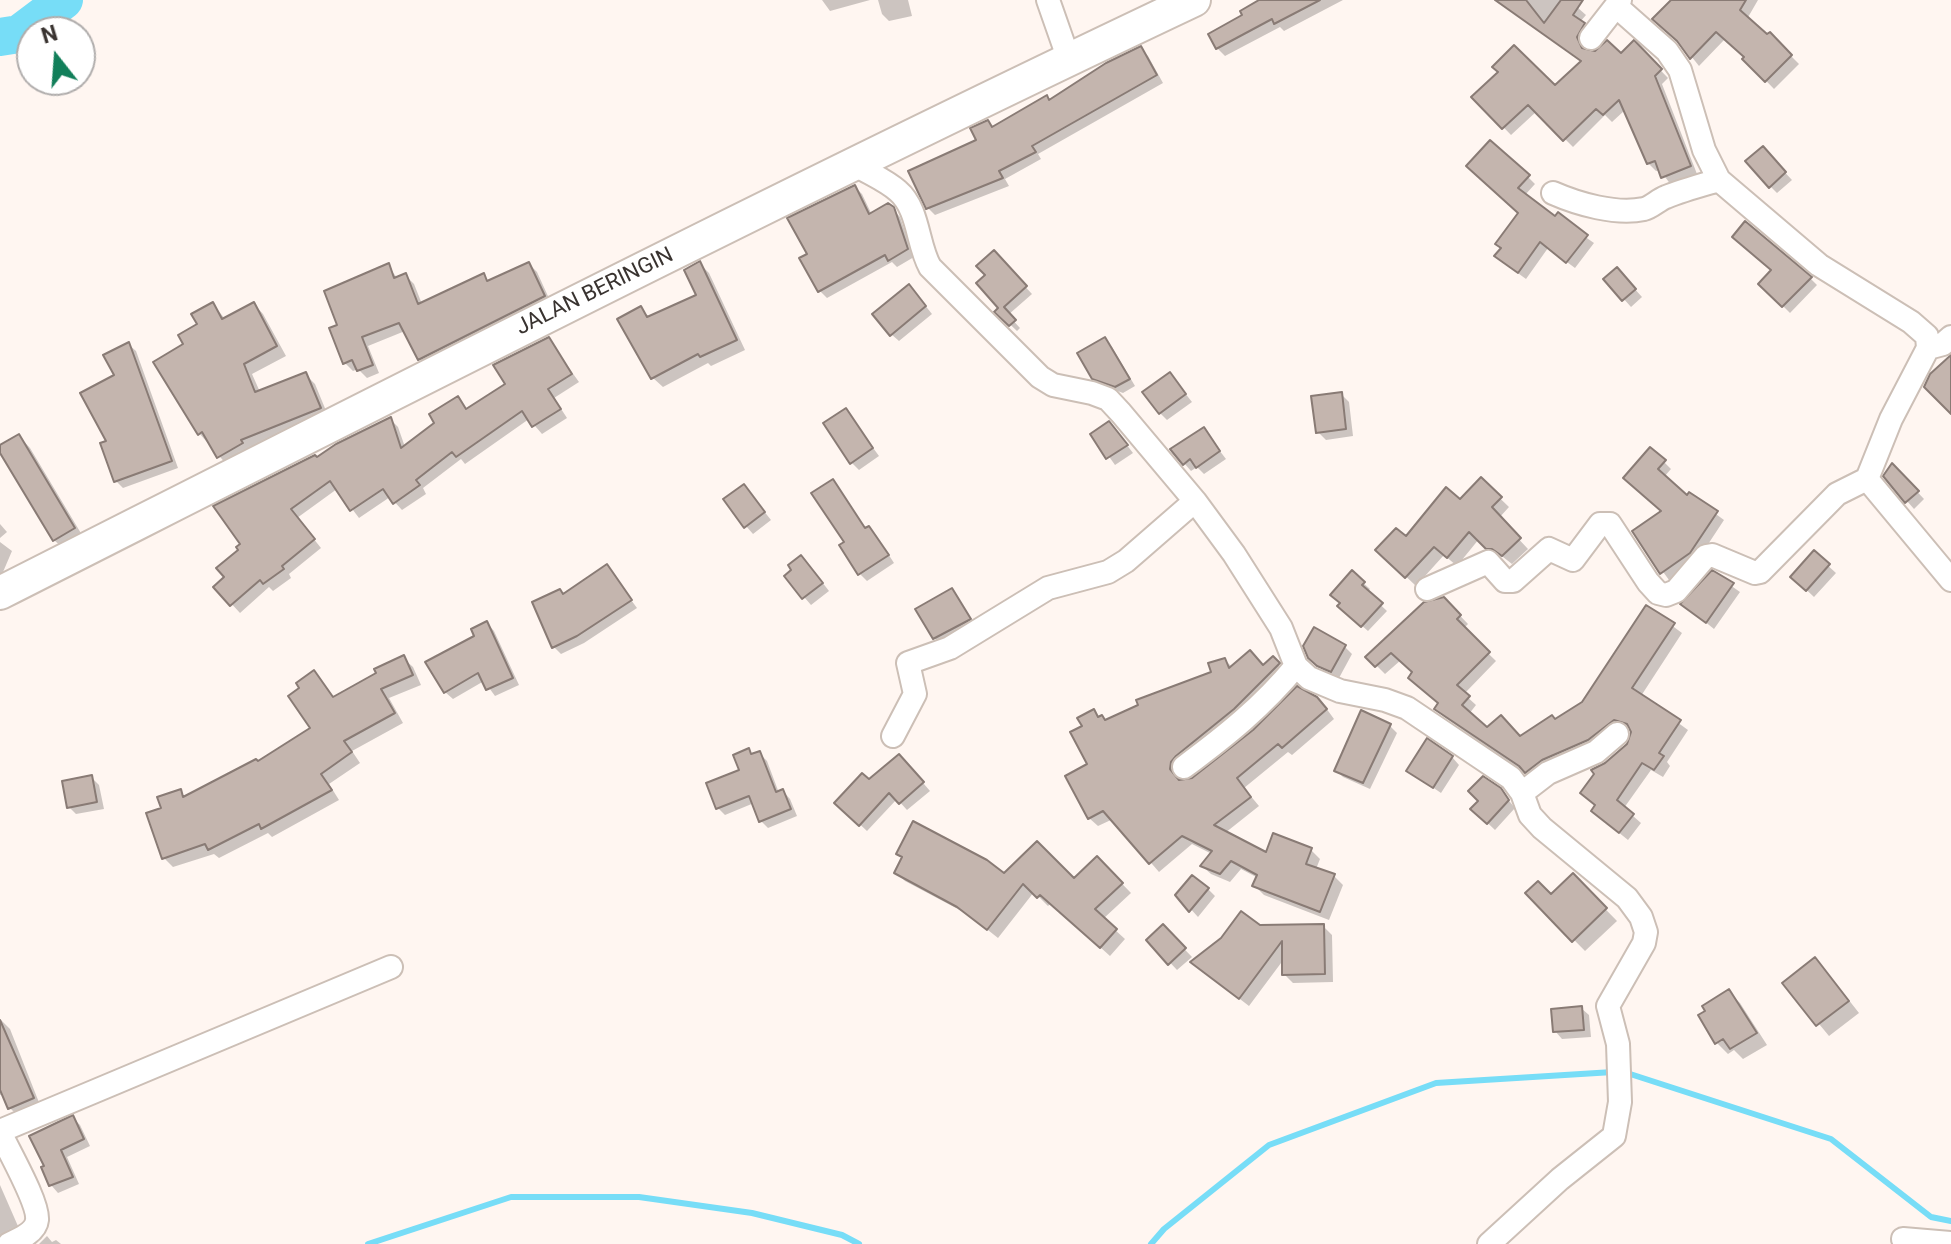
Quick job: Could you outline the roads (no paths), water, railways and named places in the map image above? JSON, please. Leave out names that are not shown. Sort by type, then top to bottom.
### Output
[{"type":"street","points":[[1048,0],[1069,60]]},
{"type":"street","name":"JALAN BERINGIN","points":[[0,593],[398,389],[1194,0]]},
{"type":"street","points":[[1427,589],[1488,562],[1505,581],[1513,581],[1540,555],[1552,549],[1573,560],[1600,524],[1605,522],[1610,524],[1658,593],[1666,595],[1676,591],[1706,556],[1712,555],[1760,572],[1837,494],[1867,479],[1891,419],[1928,348],[1927,336],[1919,327],[1819,265],[1719,180],[1704,150],[1680,70],[1667,51],[1618,3],[1591,38]]},
{"type":"street","points":[[854,164],[897,190],[912,213],[921,252],[930,267],[1040,377],[1053,385],[1108,399],[1195,501],[1234,554],[1281,628],[1296,666],[1323,685],[1407,708],[1463,748],[1500,769],[1522,793],[1530,815],[1542,828],[1627,898],[1641,917],[1646,932],[1644,943],[1608,1006],[1618,1044],[1620,1102],[1617,1130],[1609,1142],[1560,1179],[1489,1244]]},
{"type":"street","points":[[1553,193],[1610,209],[1633,210],[1648,208],[1664,197],[1719,180]]},
{"type":"street","points":[[1928,348],[1943,344],[1951,337]]},
{"type":"street","points":[[1867,479],[1951,580]]},
{"type":"street","points":[[893,736],[915,694],[908,663],[950,648],[1048,588],[1108,572],[1126,561],[1195,501]]},
{"type":"street","points":[[1184,767],[1244,722],[1296,666]]},
{"type":"street","points":[[1522,793],[1548,773],[1596,752],[1617,734]]},
{"type":"street","points":[[9,1244],[26,1235],[37,1220],[33,1203],[0,1132],[391,967]]},
{"type":"street","points":[[1903,1239],[1951,1243]]},
{"type":"waterway","points":[[0,37],[19,34],[64,0]]},
{"type":"waterway","points":[[1151,1244],[1164,1229],[1269,1145],[1436,1083],[1613,1072]]},
{"type":"waterway","points":[[1624,1072],[1831,1139],[1931,1217],[1951,1221]]},
{"type":"waterway","points":[[368,1244],[511,1197],[639,1197],[752,1213],[842,1235],[859,1244]]}]
